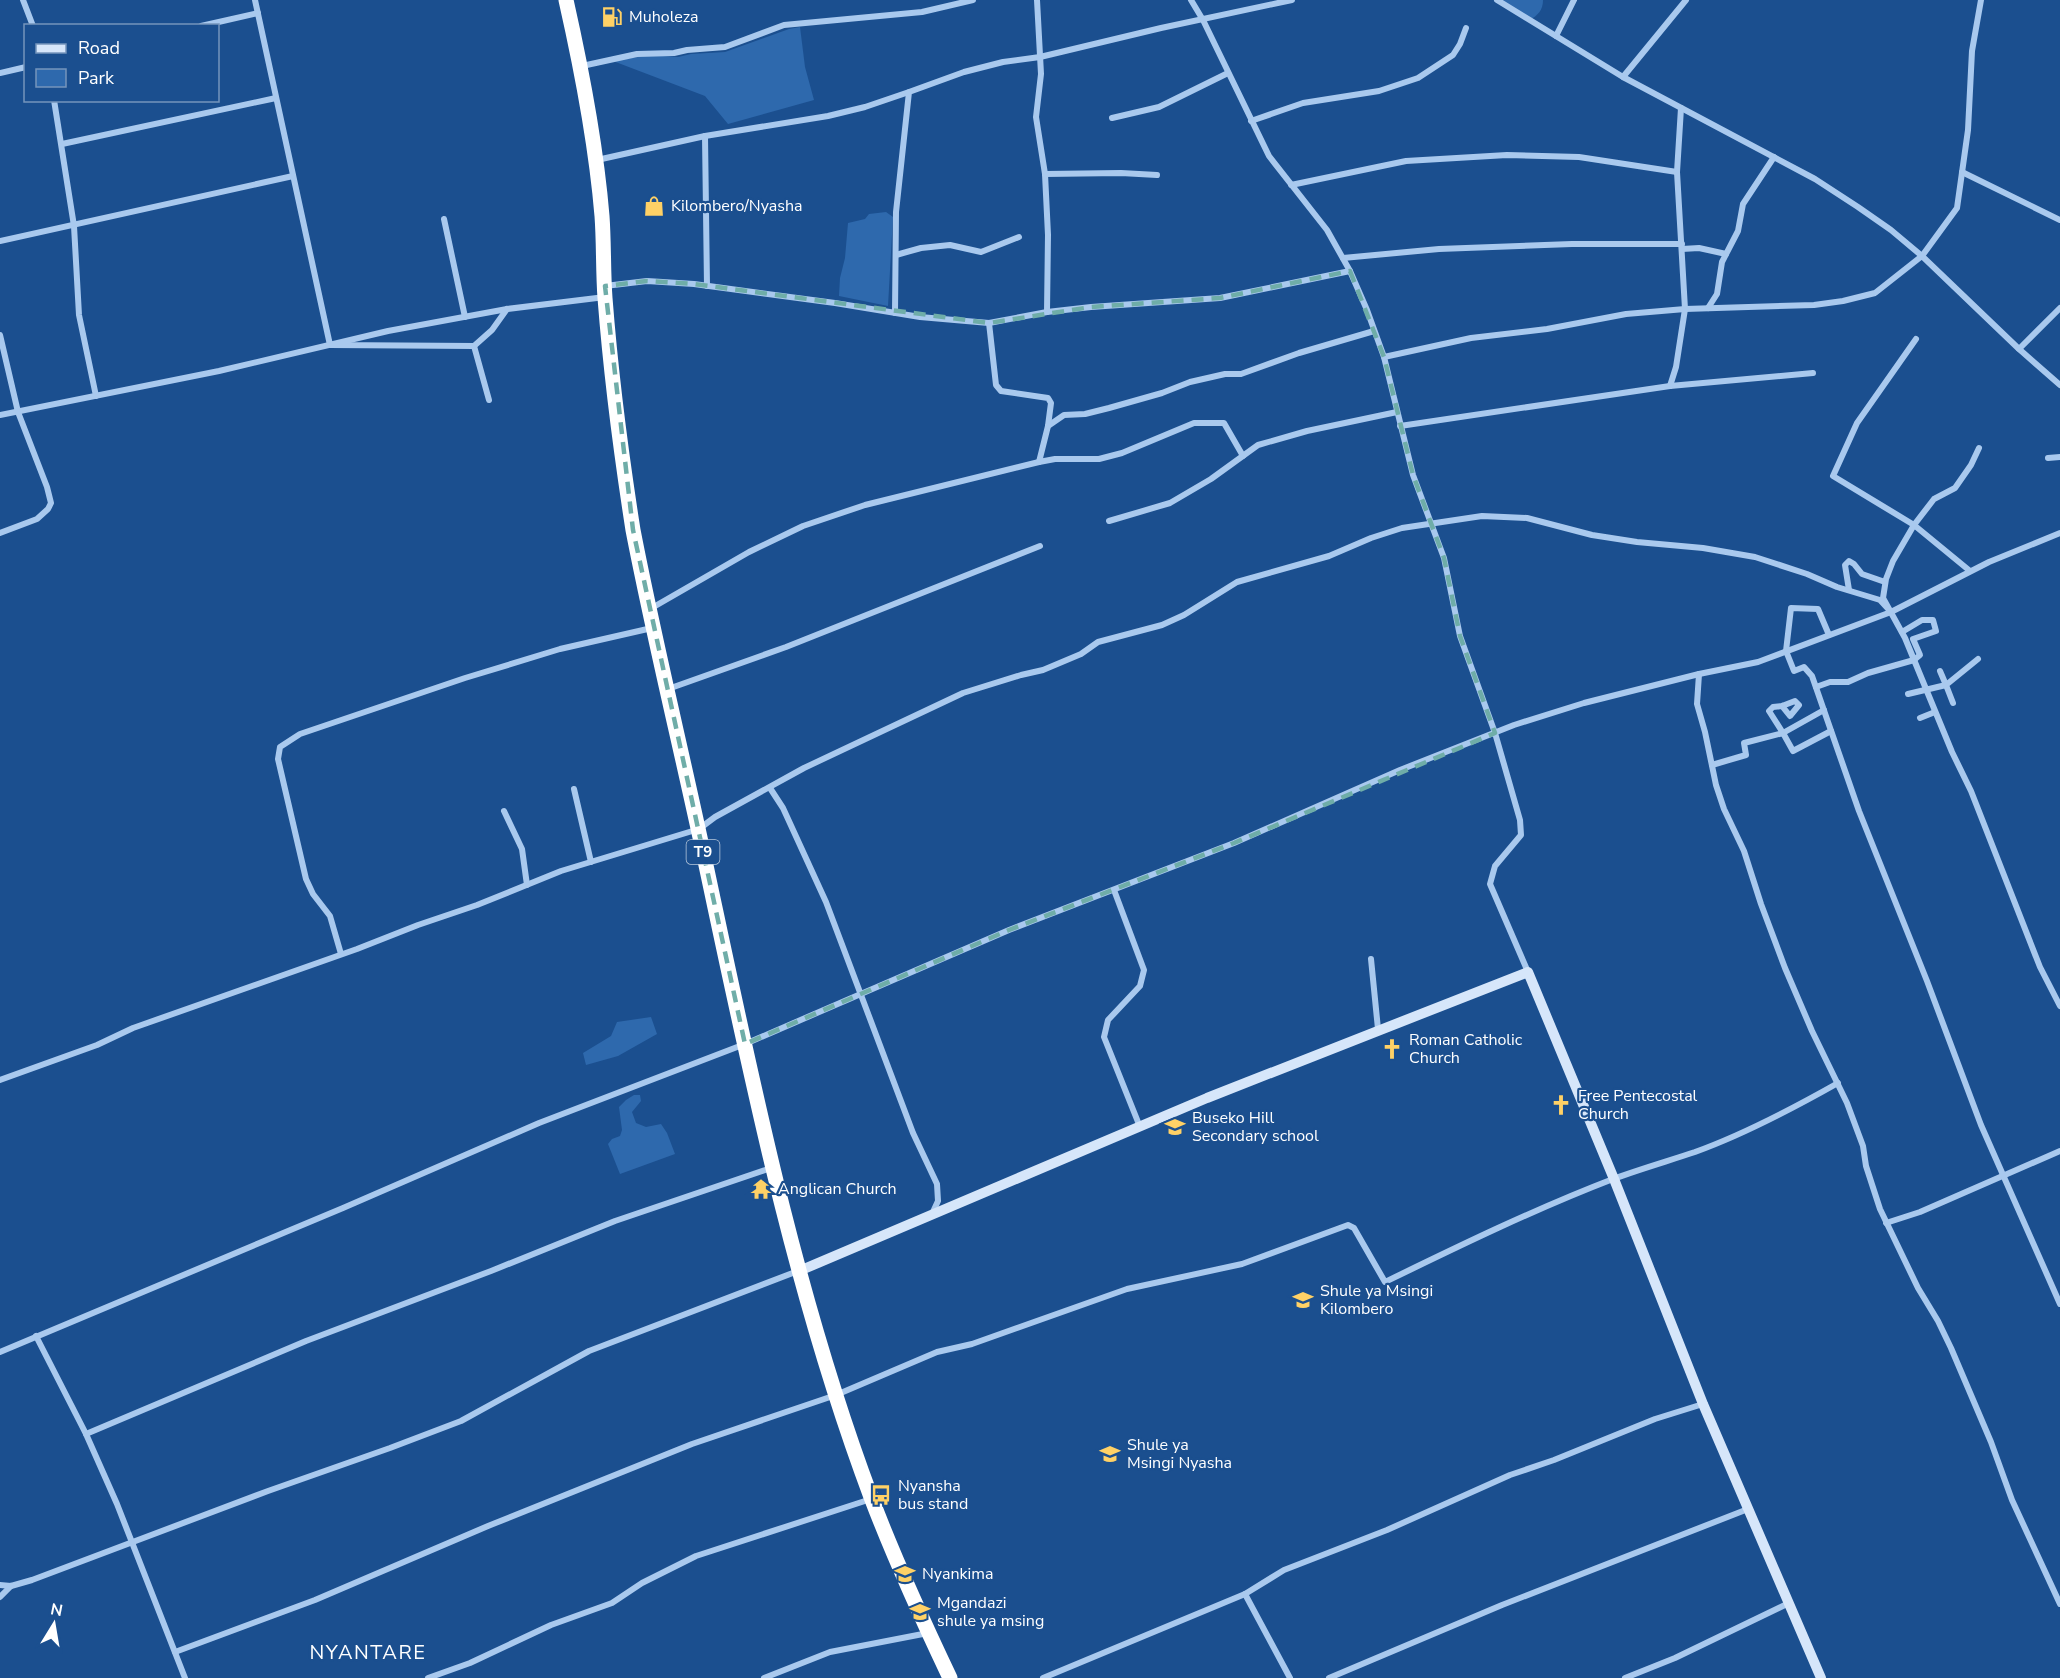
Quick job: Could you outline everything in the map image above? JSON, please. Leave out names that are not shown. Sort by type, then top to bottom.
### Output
[{"type":"highway","name":"T9","points":[[566,0],[581,66],[596,160],[602,218],[605,291],[620,449],[633,530],[745,1044],[798,1270],[836,1395],[872,1498],[950,1678]]},
{"type":"street","points":[[23,0],[32,24]]},
{"type":"street","points":[[255,0],[330,345]]},
{"type":"street","points":[[581,66],[638,54],[674,53],[725,47],[784,25],[914,13],[973,0]]},
{"type":"street","points":[[1037,0],[1041,74],[1036,117],[1045,174],[1048,235],[1047,312]]},
{"type":"street","points":[[1191,0],[1269,156],[1327,230],[1350,271],[1367,310],[1384,357],[1413,475],[1444,558],[1460,636],[1495,733],[1520,819],[1521,834],[1495,866],[1490,884],[1614,1179],[1703,1404],[1821,1678]]},
{"type":"street","points":[[596,160],[705,136],[828,116],[865,107],[964,72],[1003,62],[1040,57],[1292,0]]},
{"type":"street","points":[[1497,0],[1623,77],[1815,179],[1858,207],[1922,256],[2060,385]]},
{"type":"street","points":[[1556,36],[1574,0]]},
{"type":"street","points":[[1623,77],[1686,0]]},
{"type":"street","points":[[1384,357],[1472,338],[1547,329],[1626,315],[1685,309],[1814,305],[1875,293],[1922,256],[1957,208],[1968,130],[1972,51],[1981,0]]},
{"type":"street","points":[[209,24],[258,12]]},
{"type":"street","points":[[1251,121],[1303,103],[1379,91],[1418,78],[1453,55],[1466,28]]},
{"type":"street","points":[[0,73],[24,67]]},
{"type":"street","points":[[1112,118],[1159,107],[1228,73]]},
{"type":"street","points":[[895,313],[896,212],[909,92]]},
{"type":"street","points":[[62,144],[276,98]]},
{"type":"street","points":[[54,102],[74,226],[79,315],[96,396]]},
{"type":"street","points":[[1670,386],[1676,367],[1685,309],[1677,171],[1682,108]]},
{"type":"street","points":[[705,136],[707,286]]},
{"type":"street","points":[[1291,185],[1406,161],[1507,155],[1579,157],[1677,171]]},
{"type":"street","points":[[1708,308],[1717,294],[1722,262],[1738,231],[1743,204],[1774,157]]},
{"type":"street","points":[[1962,172],[2060,220]]},
{"type":"street","points":[[1045,174],[1157,174]]},
{"type":"street","points":[[0,241],[293,176]]},
{"type":"street","points":[[444,219],[465,317]]},
{"type":"street","points":[[896,255],[921,248],[950,245],[981,252],[1019,237]]},
{"type":"street","points":[[1343,258],[1439,249],[1560,244],[1699,248],[1726,254]]},
{"type":"street","points":[[0,415],[219,371],[388,331],[605,291],[647,281],[707,286],[920,317],[989,322],[1047,312],[1220,298],[1350,271]]},
{"type":"street","points":[[2019,349],[2060,308]]},
{"type":"street","points":[[330,345],[474,346],[492,330],[507,309]]},
{"type":"street","points":[[989,322],[996,386],[1001,391],[1048,398],[1051,403],[1039,462]]},
{"type":"street","points":[[1048,426],[1064,415],[1085,414],[1162,393],[1190,382],[1225,374],[1241,374],[1374,331]]},
{"type":"street","points":[[0,335],[18,412],[51,503],[37,519],[0,533]]},
{"type":"street","points":[[1916,339],[1857,423],[1833,476],[1914,525],[1970,572]]},
{"type":"street","points":[[474,346],[489,400]]},
{"type":"street","points":[[1400,426],[1670,386],[1812,373]]},
{"type":"street","points":[[1109,521],[1170,503],[1211,479],[1258,445],[1307,430],[1397,412]]},
{"type":"street","points":[[649,609],[749,552],[803,526],[865,505],[1039,462],[1055,459],[1099,459],[1122,453],[1194,423],[1224,423],[1243,456]]},
{"type":"street","points":[[1979,448],[1971,465],[1955,488],[1934,500],[1914,525],[1893,561],[1883,598],[1902,632],[1971,791],[2040,967],[2060,1006]]},
{"type":"street","points":[[2048,458],[2060,457]]},
{"type":"street","points":[[0,1080],[75,1054],[133,1028],[341,954],[561,871],[699,830],[715,818],[804,768],[963,693],[1043,670],[1080,654],[1098,642],[1162,625],[1184,615],[1238,582],[1329,556],[1401,528],[1482,516],[1527,518],[1592,535],[1703,548],[1755,557],[1880,600],[1891,612]]},
{"type":"street","points":[[0,1352],[539,1123],[745,1044],[1010,930],[1234,843],[1362,785],[1514,725],[1584,703],[1699,674],[1758,662],[1891,612],[1989,562],[2060,533]]},
{"type":"street","points":[[667,689],[786,647],[1040,546]]},
{"type":"street","points":[[1849,590],[1845,565],[1849,561],[1862,574],[1886,582]]},
{"type":"street","points":[[1829,635],[1818,609],[1791,608],[1786,651],[1794,671],[1804,667],[1812,676],[1859,811],[1927,981],[1981,1125],[2060,1304]]},
{"type":"street","points":[[1816,687],[1830,682],[1848,682],[1914,660],[1920,656],[1913,639],[1936,631],[1933,620],[1922,620],[1902,632]]},
{"type":"street","points":[[341,954],[330,916],[313,894],[306,879],[278,759],[280,747],[300,734],[465,678],[560,649],[653,628]]},
{"type":"street","points":[[1908,694],[1946,685],[1978,659]]},
{"type":"street","points":[[1940,671],[1953,703]]},
{"type":"street","points":[[1699,674],[1697,704],[1716,785],[1724,809],[1744,851],[1787,972],[1812,1031],[1838,1083],[1863,1146],[1874,1193],[1886,1223],[1951,1348],[1994,1450],[2012,1500],[2060,1604]]},
{"type":"street","points":[[1782,706],[1773,707],[1769,711],[1793,751],[1831,731]]},
{"type":"street","points":[[1712,765],[1746,755],[1744,742],[1783,733],[1824,710]]},
{"type":"street","points":[[1920,718],[1935,712]]},
{"type":"street","points":[[770,788],[783,808],[826,902],[913,1133],[937,1185],[938,1201],[932,1215]]},
{"type":"street","points":[[574,789],[591,862]]},
{"type":"street","points":[[504,811],[522,849],[527,885]]},
{"type":"street","points":[[1114,890],[1144,970],[1140,986],[1108,1020],[1104,1037],[1140,1127]]},
{"type":"street","points":[[1371,959],[1378,1029]]},
{"type":"street","points":[[0,1585],[11,1586],[32,1580],[461,1421],[589,1352],[932,1215],[1207,1098],[1528,972]]},
{"type":"street","points":[[175,1652],[315,1600],[488,1526],[692,1444],[836,1395],[937,1352],[972,1344],[1128,1289],[1242,1263],[1348,1225],[1354,1228],[1384,1282],[1452,1249],[1614,1179],[1697,1151],[1785,1114],[1838,1083]]},
{"type":"street","points":[[1886,1223],[1920,1212],[2060,1151]]},
{"type":"street","points":[[86,1434],[306,1341],[615,1221],[774,1167]]},
{"type":"street","points":[[36,1336],[86,1434],[185,1678]]},
{"type":"street","points":[[1043,1678],[1245,1594],[1284,1570],[1387,1530],[1510,1475],[1554,1460],[1655,1419],[1703,1404]]},
{"type":"street","points":[[428,1678],[470,1663],[551,1626],[612,1603],[642,1583],[696,1556],[872,1498]]},
{"type":"street","points":[[1329,1678],[1502,1605],[1748,1509]]},
{"type":"street","points":[[0,1597],[11,1586]]},
{"type":"street","points":[[1245,1594],[1290,1678]]},
{"type":"street","points":[[1624,1678],[1675,1658],[1790,1603]]},
{"type":"street","points":[[764,1678],[830,1652],[929,1633]]},
{"type":"highlighted area","points":[[1350,271],[1384,357],[1413,475],[1444,558],[1460,636],[1495,733],[1234,843],[1009,930],[745,1044],[633,530],[605,286],[647,281],[694,284],[989,323],[1091,307],[1220,298]]},
{"type":"green space","points":[[1497,0],[1543,0],[1540,12],[1530,20]]},
{"type":"green space","points":[[800,27],[805,67],[814,100],[728,124],[705,96],[613,61],[650,55],[678,57],[725,52]]},
{"type":"green space","points":[[886,212],[893,217],[888,306],[839,296],[848,223],[865,219],[869,214]]},
{"type":"green space","points":[[651,1017],[657,1034],[618,1056],[586,1065],[583,1053],[611,1036],[617,1022]]},
{"type":"green space","points":[[634,1095],[640,1095],[641,1101],[632,1112],[636,1123],[646,1127],[661,1124],[675,1154],[620,1174],[608,1144],[612,1139],[620,1136],[622,1130],[619,1107]]},
{"type":"place","name":"Muholeza","points":[[612,17]]},
{"type":"place","name":"Kilombero/Nyasha","points":[[654,206]]},
{"type":"place","name":"Roman Catholic Church","points":[[1392,1049]]},
{"type":"place","name":"Free Pentecostal Church","points":[[1561,1105]]},
{"type":"place","name":"Buseko Hill Secondary school","points":[[1175,1127]]},
{"type":"place","name":"Anglican Church","points":[[761,1189]]},
{"type":"place","name":"Shule ya Msingi Kilombero","points":[[1303,1300]]},
{"type":"place","name":"Shule ya Msingi Nyasha","points":[[1110,1454]]},
{"type":"place","name":"Nyansha bus stand","points":[[881,1495]]},
{"type":"place","name":"Nyankima","points":[[905,1574]]},
{"type":"place","name":"Mgandazi shule ya msing","points":[[920,1612]]},
{"type":"district","name":"NYANTARE","points":[[368,1652]]}]
